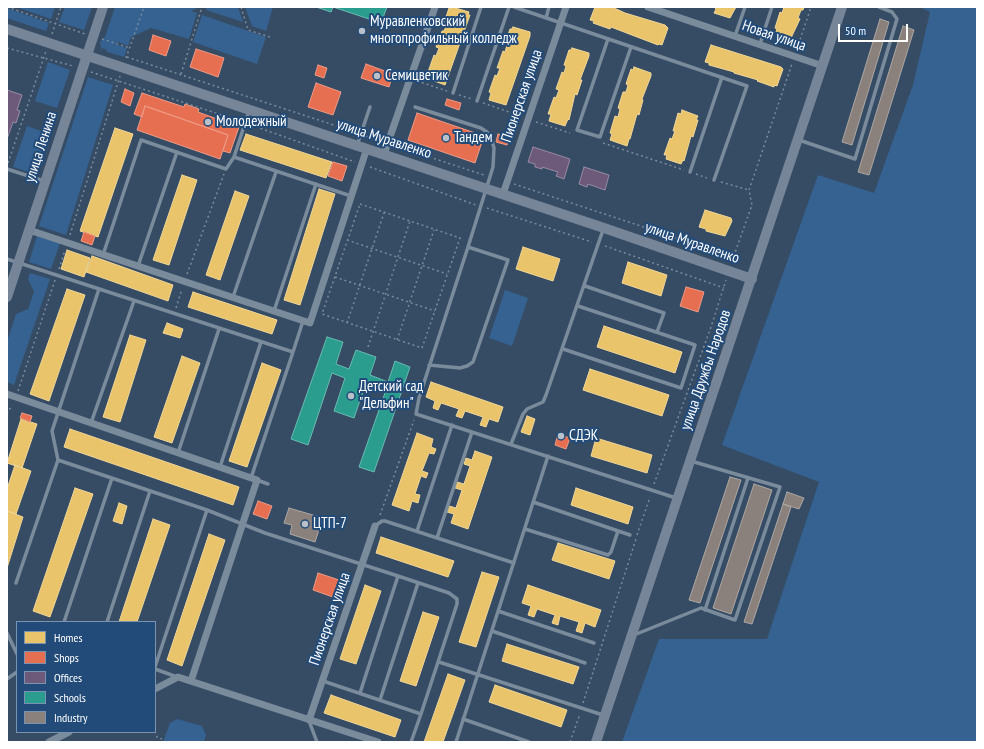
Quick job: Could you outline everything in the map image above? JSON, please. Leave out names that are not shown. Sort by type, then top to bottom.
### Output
[{"type":"street","name":"улица Ленина","points":[[7,297],[102,7]]},
{"type":"street","points":[[384,154],[435,7]]},
{"type":"street","name":"Пионерская улица","points":[[503,194],[566,7]]},
{"type":"street","name":"Новая улица","points":[[648,7],[823,66]]},
{"type":"street","name":"улица Дружбы Народов","points":[[596,742],[679,499],[842,7]]},
{"type":"street","name":"улица Муравленко","points":[[7,28],[752,279]]},
{"type":"street","points":[[29,230],[310,323],[362,164],[362,147]]},
{"type":"street","points":[[7,394],[254,479],[243,524],[191,681]]},
{"type":"street","name":"Пионерская улица","points":[[309,720],[375,526]]},
{"type":"street","points":[[156,688],[178,677],[378,742]]},
{"type":"street","points":[[49,742],[67,733]]},
{"type":"lane","points":[[453,93],[482,7]]},
{"type":"lane","points":[[477,101],[509,7]]},
{"type":"lane","points":[[514,7],[747,86],[714,180]]},
{"type":"lane","points":[[546,18],[549,7]]},
{"type":"lane","points":[[735,36],[745,7]]},
{"type":"lane","points":[[760,44],[772,7]]},
{"type":"lane","points":[[798,140],[855,159],[897,19],[892,12],[879,7]]},
{"type":"lane","points":[[608,39],[577,130],[600,137],[631,47]]},
{"type":"lane","points":[[690,172],[722,77]]},
{"type":"lane","points":[[362,147],[361,134],[370,107]]},
{"type":"lane","points":[[415,107],[487,132],[494,148],[493,167],[487,189],[429,365],[416,414],[679,499]]},
{"type":"lane","points":[[103,255],[141,140],[226,169],[234,157],[250,110]]},
{"type":"lane","points":[[138,266],[177,152]]},
{"type":"lane","points":[[234,157],[351,196]]},
{"type":"lane","points":[[7,169],[45,182]]},
{"type":"lane","points":[[233,298],[276,172]]},
{"type":"lane","points":[[274,311],[316,184]]},
{"type":"lane","points":[[511,444],[522,414],[528,409],[543,402],[545,399],[604,228]]},
{"type":"lane","points":[[429,365],[460,368],[473,362],[508,260],[468,247]]},
{"type":"lane","points":[[7,259],[292,352]]},
{"type":"lane","points":[[585,286],[664,313],[657,332]]},
{"type":"lane","points":[[16,583],[58,460],[52,431],[99,289]]},
{"type":"lane","points":[[91,423],[134,300]]},
{"type":"lane","points":[[563,349],[681,388],[695,345],[578,306]]},
{"type":"lane","points":[[268,484],[254,479],[292,352],[304,321],[296,318]]},
{"type":"lane","points":[[178,453],[219,329]]},
{"type":"lane","points":[[220,467],[261,342]]},
{"type":"lane","points":[[417,531],[452,425]]},
{"type":"lane","points":[[437,538],[472,432]]},
{"type":"lane","points":[[456,742],[548,456]]},
{"type":"lane","points":[[58,460],[207,510],[265,533],[449,593],[457,600],[458,604],[411,742]]},
{"type":"lane","points":[[633,635],[701,608],[735,620],[780,487],[691,461]]},
{"type":"lane","points":[[64,621],[112,478]]},
{"type":"lane","points":[[704,610],[748,478]]},
{"type":"lane","points":[[107,621],[150,491]]},
{"type":"lane","points":[[533,502],[630,535]]},
{"type":"lane","points":[[156,665],[207,510]]},
{"type":"lane","points":[[375,526],[382,521],[514,563]]},
{"type":"lane","points":[[525,529],[608,555],[611,552],[618,531]]},
{"type":"lane","points":[[360,693],[398,576]]},
{"type":"lane","points":[[380,700],[418,583]]},
{"type":"lane","points":[[498,611],[594,643]]},
{"type":"lane","points":[[492,631],[585,663]]},
{"type":"lane","points":[[7,633],[16,652]]},
{"type":"lane","points":[[439,662],[605,716]]},
{"type":"lane","points":[[156,668],[178,677]]},
{"type":"lane","points":[[7,679],[16,673]]},
{"type":"lane","points":[[323,681],[421,714]]},
{"type":"lane","points":[[464,719],[529,742]]},
{"type":"lane","points":[[309,720],[317,742]]},
{"type":"path","points":[[7,7],[130,48]]},
{"type":"path","points":[[7,165],[61,7]]},
{"type":"path","points":[[7,414],[16,397],[57,275],[118,81],[144,7]]},
{"type":"path","points":[[181,74],[202,7]]},
{"type":"path","points":[[241,7],[248,30],[270,37]]},
{"type":"path","points":[[570,742],[652,490],[752,205],[749,190],[811,7]]},
{"type":"path","points":[[388,36],[421,49]]},
{"type":"path","points":[[7,48],[82,69],[245,123],[481,206],[599,244],[724,288]]},
{"type":"path","points":[[127,57],[388,144],[490,176]]},
{"type":"path","points":[[174,314],[226,169]]},
{"type":"path","points":[[507,182],[734,257]]},
{"type":"path","points":[[360,204],[410,221],[460,238],[422,348],[322,314],[360,204]]},
{"type":"path","points":[[346,322],[384,212]]},
{"type":"path","points":[[368,347],[372,331],[410,221]]},
{"type":"path","points":[[397,340],[434,229]]},
{"type":"path","points":[[347,240],[448,274]]},
{"type":"path","points":[[335,277],[435,311]]},
{"type":"path","points":[[375,526],[416,414]]},
{"type":"path","points":[[155,733],[157,737],[162,739]]},
{"type":"shaded area","points":[[16,7],[55,7],[51,19]]},
{"type":"shaded area","points":[[65,7],[92,7],[84,30],[59,22]]},
{"type":"shaded area","points":[[115,7],[199,7],[191,11],[197,13],[189,39],[151,28],[131,37],[128,46],[118,42],[115,44],[127,48],[124,57],[108,52],[104,48],[101,49],[100,42],[105,37]]},
{"type":"shaded area","points":[[207,7],[238,7],[243,22],[206,10]]},
{"type":"shaded area","points":[[245,7],[273,7],[266,31],[252,26]]},
{"type":"shaded area","points":[[920,7],[977,7],[977,742],[622,742],[659,639],[767,639],[819,482],[722,445],[818,175],[874,193],[913,85],[930,12]]},
{"type":"shaded area","points":[[7,8],[49,23],[46,31],[7,18]]},
{"type":"shaded area","points":[[202,15],[266,37],[257,64],[193,42]]},
{"type":"shaded area","points":[[48,62],[70,70],[57,108],[35,101]]},
{"type":"shaded area","points":[[88,77],[113,85],[66,235],[39,226]]},
{"type":"shaded area","points":[[27,126],[49,134],[35,174],[13,167]]},
{"type":"shaded area","points":[[37,236],[60,243],[51,269],[29,262]]},
{"type":"shaded area","points":[[30,273],[50,279],[14,385],[7,382],[7,342],[16,314],[28,309],[34,292],[28,279]]},
{"type":"shaded area","points":[[505,290],[528,298],[512,346],[489,338]]},
{"type":"shaded area","points":[[177,719],[202,726],[206,735],[204,742],[163,742],[170,723]]},
{"type":"building: Homes","points":[[452,7],[469,12],[468,15],[470,15],[445,85],[429,79],[431,73],[428,72],[434,55],[436,56],[439,48],[436,47],[442,31],[444,31],[447,24],[444,23],[449,8],[452,9]]},
{"type":"building: Homes","points":[[595,7],[612,7],[625,13],[665,25],[668,28],[662,45],[658,45],[611,27],[610,29],[593,23],[594,21],[590,20]]},
{"type":"building: Homes","points":[[714,7],[736,7],[730,18],[714,13],[716,9]]},
{"type":"building: Homes","points":[[784,7],[804,7],[803,10],[801,10],[798,18],[800,19],[791,38],[776,32],[777,29],[775,28],[780,12],[782,13]]},
{"type":"building: Homes","points":[[513,27],[530,32],[530,36],[506,105],[489,100],[491,93],[489,92],[495,75],[497,76],[500,68],[497,68],[503,51],[505,52],[507,45],[505,44],[510,29]]},
{"type":"building: Homes","points":[[711,45],[781,67],[783,69],[777,86],[774,85],[774,87],[757,81],[758,80],[709,65],[709,63],[705,62]]},
{"type":"building: Homes","points":[[572,48],[589,53],[589,56],[580,80],[582,80],[577,95],[575,94],[569,120],[568,119],[565,126],[549,121],[551,114],[548,114],[554,97],[556,98],[559,90],[556,89],[562,72],[564,73],[566,66],[564,65],[569,50]]},
{"type":"building: Homes","points":[[634,67],[651,73],[651,76],[642,99],[639,115],[637,114],[627,146],[610,140],[612,134],[610,133],[615,116],[618,117],[620,109],[618,108],[623,92],[626,92],[628,85],[626,84],[631,69],[633,70]]},
{"type":"building: Homes","points":[[682,110],[698,116],[696,120],[698,120],[693,137],[691,136],[684,161],[683,160],[681,164],[666,159],[667,155],[664,155],[670,138],[672,139],[675,131],[673,131],[678,113],[681,114]]},
{"type":"building: Homes","points":[[115,128],[133,134],[98,237],[80,231]]},
{"type":"building: Homes","points":[[246,134],[332,162],[326,178],[240,150]]},
{"type":"building: Homes","points":[[182,175],[197,180],[169,265],[153,260]]},
{"type":"building: Homes","points":[[319,189],[335,194],[300,305],[284,300]]},
{"type":"building: Homes","points":[[235,191],[249,196],[220,280],[206,275]]},
{"type":"building: Homes","points":[[705,210],[731,218],[732,221],[725,236],[706,231],[706,229],[699,227]]},
{"type":"building: Homes","points":[[523,247],[560,259],[553,281],[516,269]]},
{"type":"building: Homes","points":[[67,250],[90,258],[84,277],[61,269]]},
{"type":"building: Homes","points":[[92,256],[173,285],[168,301],[86,272]]},
{"type":"building: Homes","points":[[628,262],[667,275],[661,296],[622,283]]},
{"type":"building: Homes","points":[[67,289],[85,295],[49,401],[30,394]]},
{"type":"building: Homes","points":[[193,292],[277,320],[272,334],[188,307]]},
{"type":"building: Homes","points":[[167,323],[183,329],[180,338],[163,333]]},
{"type":"building: Homes","points":[[604,326],[682,352],[675,373],[597,347]]},
{"type":"building: Homes","points":[[130,335],[146,340],[120,422],[103,417]]},
{"type":"building: Homes","points":[[182,356],[200,363],[172,443],[154,437]]},
{"type":"building: Homes","points":[[262,363],[281,370],[247,467],[229,461]]},
{"type":"building: Homes","points":[[590,369],[669,395],[662,416],[583,390]]},
{"type":"building: Homes","points":[[431,382],[503,407],[498,422],[489,419],[486,427],[480,425],[483,417],[465,411],[462,418],[456,416],[459,409],[441,403],[438,410],[433,408],[435,401],[426,397]]},
{"type":"building: Homes","points":[[527,416],[535,419],[530,435],[521,432]]},
{"type":"building: Homes","points":[[21,419],[37,424],[22,468],[7,463]]},
{"type":"building: Homes","points":[[70,429],[239,487],[233,505],[64,447]]},
{"type":"building: Homes","points":[[417,433],[433,439],[431,447],[436,449],[434,454],[429,453],[422,471],[428,473],[426,478],[421,476],[415,494],[420,495],[418,503],[412,501],[409,511],[392,505]]},
{"type":"building: Homes","points":[[596,438],[652,455],[647,473],[591,456]]},
{"type":"building: Homes","points":[[475,451],[492,457],[468,529],[451,523],[454,514],[447,512],[449,506],[456,508],[462,490],[455,488],[457,482],[464,484],[470,466],[464,464],[466,458],[472,460]]},
{"type":"building: Homes","points":[[15,465],[31,471],[16,514],[7,511],[7,489]]},
{"type":"building: Homes","points":[[75,488],[93,494],[50,617],[33,611]]},
{"type":"building: Homes","points":[[576,488],[633,507],[628,524],[571,505]]},
{"type":"building: Homes","points":[[119,503],[127,506],[122,524],[113,521]]},
{"type":"building: Homes","points":[[7,511],[23,517],[7,568]]},
{"type":"building: Homes","points":[[153,519],[170,525],[137,621],[119,621]]},
{"type":"building: Homes","points":[[209,534],[225,540],[182,666],[167,660]]},
{"type":"building: Homes","points":[[381,537],[454,561],[448,577],[376,553]]},
{"type":"building: Homes","points":[[558,543],[615,561],[609,579],[552,560]]},
{"type":"building: Homes","points":[[482,572],[499,577],[476,647],[459,642]]},
{"type":"building: Homes","points":[[365,585],[381,591],[356,664],[340,659]]},
{"type":"building: Homes","points":[[528,585],[601,610],[595,627],[585,623],[582,633],[576,631],[579,622],[560,616],[558,625],[552,623],[555,615],[537,609],[534,617],[528,615],[531,606],[522,603]]},
{"type":"building: Homes","points":[[423,612],[439,617],[416,686],[400,681]]},
{"type":"building: Homes","points":[[507,644],[579,667],[573,684],[502,661]]},
{"type":"building: Homes","points":[[448,674],[465,680],[443,742],[424,742]]},
{"type":"building: Homes","points":[[495,685],[567,710],[561,727],[489,702]]},
{"type":"building: Homes","points":[[331,695],[401,720],[395,737],[324,713]]},
{"type":"building: Shops","points":[[153,35],[171,41],[166,56],[149,50]]},
{"type":"building: Shops","points":[[196,49],[224,58],[218,77],[190,67]]},
{"type":"building: Shops","name":"Семицветик","points":[[366,64],[393,74],[389,87],[361,78]]},
{"type":"building: Shops","points":[[318,65],[327,68],[324,78],[315,75]]},
{"type":"building: Shops","points":[[316,83],[341,92],[333,115],[308,107]]},
{"type":"building: Shops","points":[[125,89],[134,93],[130,106],[121,102]]},
{"type":"building: Shops","name":"Молодежный","points":[[142,93],[184,107],[185,104],[199,109],[198,112],[239,127],[230,153],[223,151],[228,135],[145,106],[142,117],[134,114]]},
{"type":"building: Shops","points":[[447,99],[461,103],[459,110],[445,105]]},
{"type":"building: Shops","points":[[145,106],[228,135],[220,159],[137,130]]},
{"type":"building: Shops","name":"Тандем","points":[[417,113],[484,136],[475,163],[408,140]]},
{"type":"building: Shops","points":[[498,134],[509,138],[507,145],[496,142]]},
{"type":"building: Shops","points":[[333,162],[347,166],[342,181],[328,176]]},
{"type":"building: Shops","points":[[84,232],[95,236],[92,245],[81,241]]},
{"type":"building: Shops","points":[[686,287],[704,292],[698,312],[680,306]]},
{"type":"building: Shops","points":[[22,413],[32,416],[30,422],[20,418]]},
{"type":"building: Shops","points":[[558,434],[570,438],[566,449],[555,445]]},
{"type":"building: Shops","points":[[258,501],[272,506],[267,519],[253,514]]},
{"type":"building: Shops","points":[[318,573],[339,580],[333,597],[313,590]]},
{"type":"building: Offices","points":[[7,90],[22,95],[17,110],[20,111],[16,123],[13,122],[7,139]]},
{"type":"building: Offices","points":[[533,147],[570,159],[564,179],[556,176],[558,172],[542,167],[542,169],[535,167],[535,164],[528,162]]},
{"type":"building: Offices","points":[[584,167],[609,175],[605,190],[588,184],[587,187],[579,184]]},
{"type":"building: Schools","points":[[316,7],[333,7],[331,12]]},
{"type":"building: Schools","points":[[333,7],[387,7],[381,23]]},
{"type":"building: Schools","points":[[327,337],[343,342],[336,364],[349,369],[356,350],[376,357],[370,375],[388,382],[395,361],[410,367],[374,472],[359,467],[386,390],[366,383],[354,418],[334,411],[345,378],[332,373],[308,445],[291,439]]},
{"type":"building: Industry","points":[[880,19],[889,22],[852,145],[842,142]]},
{"type":"building: Industry","points":[[903,26],[914,30],[869,175],[858,172]]},
{"type":"building: Industry","points":[[730,477],[741,480],[700,603],[689,600]]},
{"type":"building: Industry","points":[[754,484],[772,490],[731,614],[713,608]]},
{"type":"building: Industry","points":[[787,492],[804,498],[799,509],[783,504]]},
{"type":"building: Industry","points":[[783,504],[791,507],[752,624],[744,622]]},
{"type":"building: Industry","name":"ЦТП-7","points":[[289,508],[323,518],[315,542],[290,534],[292,525],[284,523]]},
{"type":"place","name":"Муравленковский многопрофильный колледж","points":[[362,31]]},
{"type":"place","name":"Семицветик","points":[[377,76]]},
{"type":"place","name":"Молодежный","points":[[208,122]]},
{"type":"place","name":"Тандем","points":[[446,138]]},
{"type":"place","name":"Детский сад \"Дельфин\"","points":[[351,396]]},
{"type":"place","name":"СДЭК","points":[[561,436]]},
{"type":"place","name":"ЦТП-7","points":[[305,524]]}]
